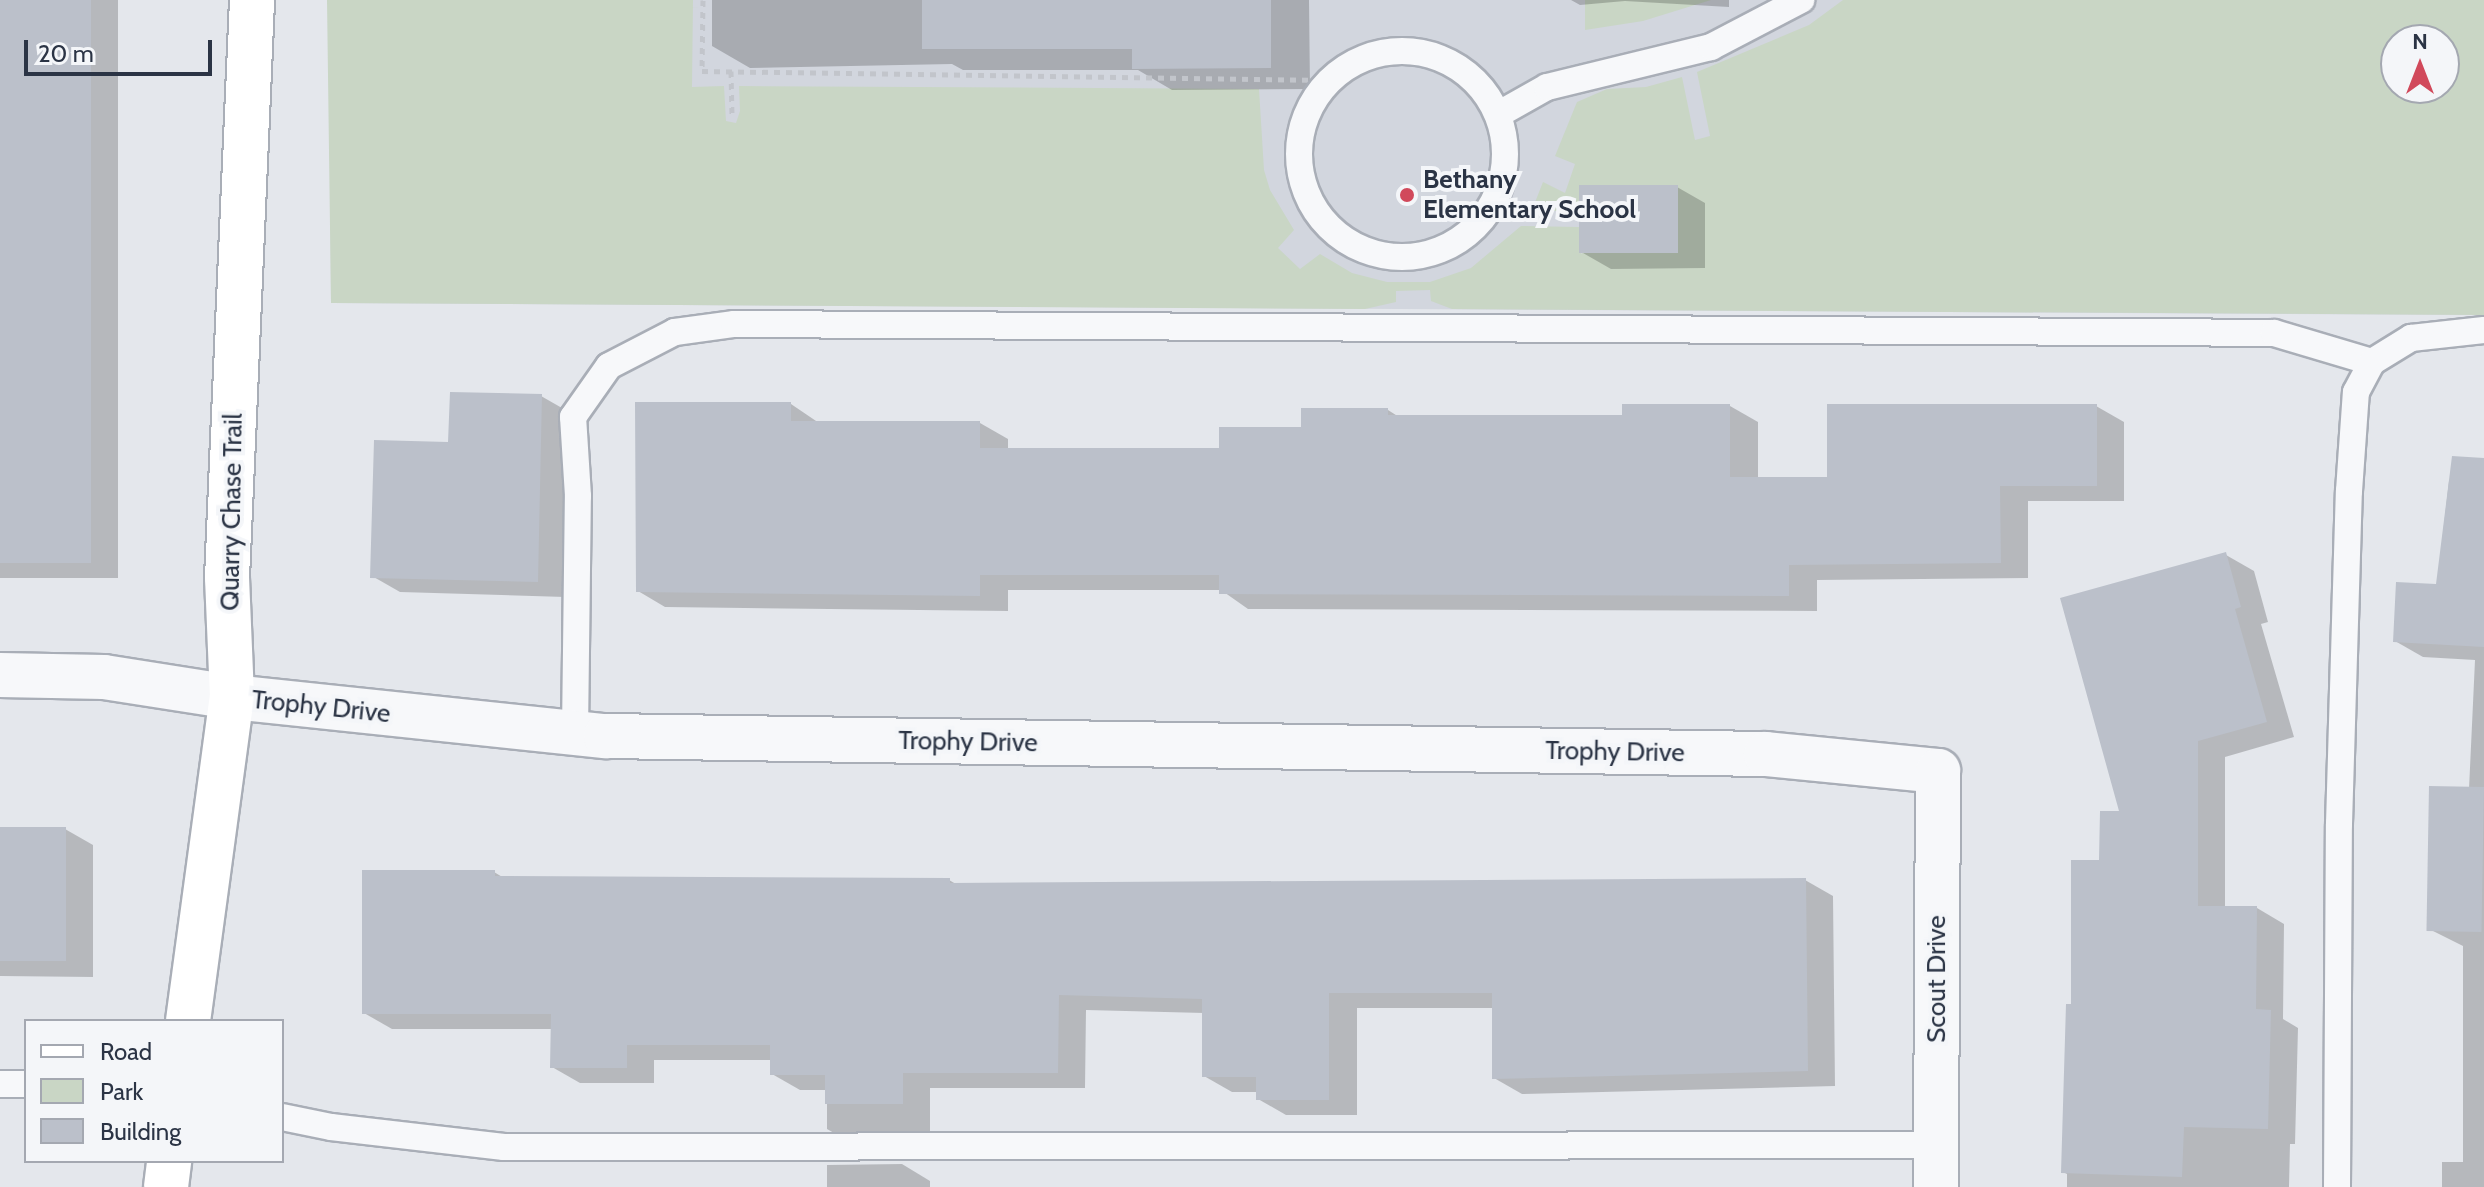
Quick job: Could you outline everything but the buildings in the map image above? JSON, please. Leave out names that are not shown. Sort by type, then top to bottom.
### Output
[{"type":"street","name":"Quarry Chase Trail","points":[[188,1019],[232,697],[227,578],[252,0]]},
{"type":"street","name":"Trophy Drive","points":[[0,675],[104,677],[232,697],[575,733],[1766,754],[1938,771]]},
{"type":"street","name":"Scout Drive","points":[[1936,1166],[1938,771]]},
{"type":"street","points":[[166,1187],[169,1163]]},
{"type":"lane","points":[[1499,114],[1547,87],[1711,47],[1801,0]]},
{"type":"lane","points":[[1402,49],[1443,57],[1476,80],[1499,114],[1507,153],[1499,194],[1476,228],[1443,251],[1402,258],[1362,251],[1328,228],[1306,194],[1298,153],[1305,114],[1328,80],[1362,57],[1402,49]]},
{"type":"lane","points":[[575,733],[578,496],[573,417],[609,366],[675,332],[750,324],[2274,333],[2372,362]]},
{"type":"lane","points":[[2337,1187],[2339,824],[2349,491],[2356,392],[2372,362],[2411,338],[2484,330]]},
{"type":"lane","points":[[0,1084],[24,1084]]},
{"type":"lane","points":[[284,1117],[331,1127],[504,1147],[1936,1166]]},
{"type":"path","points":[[703,0],[702,71],[1328,80]]},
{"type":"path","points":[[731,71],[732,114]]},
{"type":"shaded area","name":"Bethany Elementary School","points":[[329,0],[2484,0],[2484,315],[331,303]]},
{"type":"green space","name":"Bethany Elementary School","points":[[327,0],[693,0],[692,87],[724,86],[726,121],[736,123],[740,111],[739,86],[1259,89],[1264,170],[1270,190],[1294,230],[1278,248],[1300,269],[1320,254],[1352,273],[1387,282],[1430,282],[1471,268],[1521,226],[1579,227],[1581,254],[1678,185],[1580,186],[1578,212],[1532,210],[1543,182],[1565,193],[1575,164],[1555,156],[1577,102],[1607,89],[1646,87],[1682,77],[1695,140],[1710,136],[1697,72],[1809,25],[1843,0],[2484,0],[2484,315],[1452,309],[1431,301],[1430,290],[1396,291],[1396,302],[1365,309],[331,303]]},
{"type":"green space","points":[[1585,0],[1711,0],[1643,21],[1585,30]]},
{"type":"place","name":"Bethany Elementary School","points":[[1407,195]]}]
